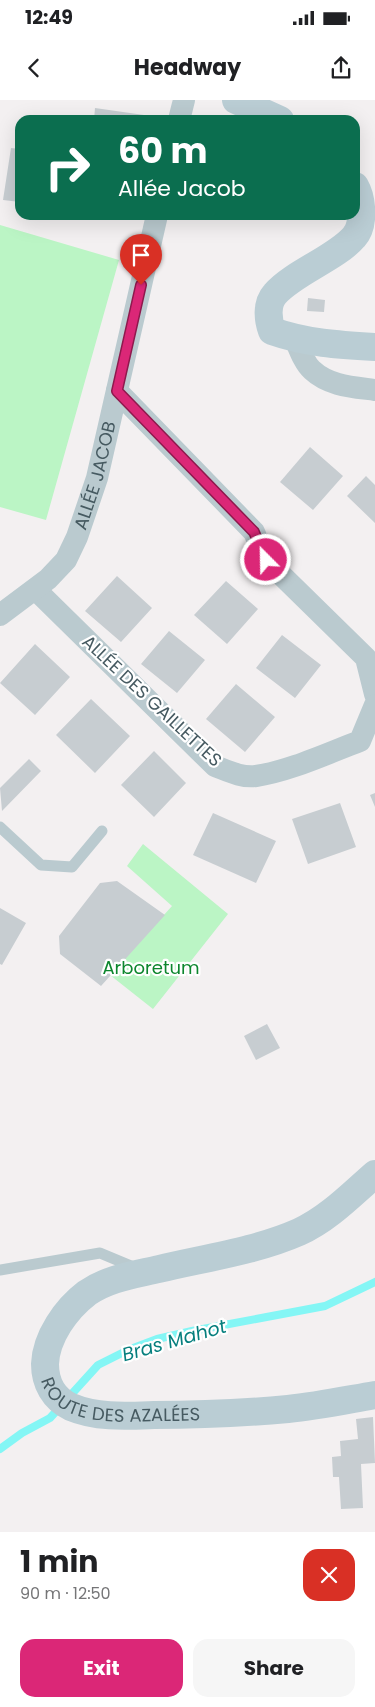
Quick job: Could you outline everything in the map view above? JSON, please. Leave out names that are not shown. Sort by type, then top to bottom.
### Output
[{"type":"main road","points":[[236,100],[269,115]]},
{"type":"main road","points":[[360,195],[362,198],[360,219]]},
{"type":"main road","points":[[360,220],[355,236],[274,294],[268,318],[272,331],[295,339],[326,344],[375,347]]},
{"type":"main road","name":"ROUTE DES AZALÉES","points":[[375,1174],[330,1213],[300,1232],[263,1244],[112,1279],[87,1294],[66,1314],[51,1339],[45,1363],[47,1382],[54,1395],[71,1406],[92,1413],[117,1416],[202,1415],[290,1409],[375,1395]]},
{"type":"street","points":[[180,115],[184,100]]},
{"type":"street","name":"ALLÉE JACOB","points":[[0,615],[36,590],[66,560],[77,537],[97,478],[156,220]]},
{"type":"street","points":[[295,339],[310,369],[324,379],[340,385],[375,390]]},
{"type":"street","points":[[117,391],[254,532],[266,560],[366,658],[375,694]]},
{"type":"street","name":"ALLÉE DES GAILLETTES","points":[[36,590],[215,766],[236,775],[256,776],[295,765],[360,741],[375,705]]},
{"type":"lane","points":[[0,827],[20,848],[41,865],[57,866],[72,866],[102,831]]},
{"type":"lane","points":[[0,1270],[100,1253],[144,1272]]},
{"type":"green space","points":[[0,225],[119,260],[46,520],[0,507]]},
{"type":"green space","name":"Arboretum","points":[[143,844],[228,914],[153,1009],[110,975],[172,906],[127,866]]},
{"type":"building","points":[[95,108],[144,115],[94,115]]},
{"type":"building","points":[[11,148],[15,148],[15,201],[3,200]]},
{"type":"building","points":[[308,298],[325,300],[324,312],[307,311]]},
{"type":"building","points":[[310,447],[343,476],[313,510],[280,482]]},
{"type":"building","points":[[366,476],[375,485],[375,523],[347,496]]},
{"type":"building","points":[[117,576],[152,608],[121,642],[85,611]]},
{"type":"building","points":[[226,581],[258,609],[227,644],[194,615]]},
{"type":"building","points":[[169,631],[205,660],[177,693],[141,664]]},
{"type":"building","points":[[282,635],[321,665],[295,698],[256,668]]},
{"type":"building","points":[[35,644],[70,677],[35,715],[0,683]]},
{"type":"building","points":[[236,684],[275,717],[245,752],[206,719]]},
{"type":"building","points":[[91,699],[130,736],[95,773],[56,735]]},
{"type":"building","points":[[154,751],[186,783],[154,817],[121,785]]},
{"type":"building","points":[[29,759],[41,771],[2,811],[0,788]]},
{"type":"building","points":[[375,793],[375,807],[370,795]]},
{"type":"building","points":[[340,803],[356,847],[308,864],[292,819]]},
{"type":"building","points":[[213,813],[276,841],[256,883],[193,855]]},
{"type":"building","points":[[117,881],[165,915],[101,986],[60,954],[59,936],[100,883]]},
{"type":"building","points":[[0,908],[26,923],[2,965],[0,964]]},
{"type":"building","points":[[267,1024],[280,1048],[256,1060],[244,1036]]},
{"type":"building","points":[[373,1417],[375,1463],[361,1464],[363,1508],[341,1509],[339,1477],[333,1477],[332,1457],[341,1456],[340,1441],[358,1439],[356,1419]]},
{"type":"waterway","name":"Bras Mahot","points":[[0,1449],[22,1433],[50,1418],[98,1365],[128,1350],[157,1339],[192,1331],[325,1306],[375,1282]]},
{"type":"route","points":[[141,285],[117,391],[254,532],[266,560]]}]
